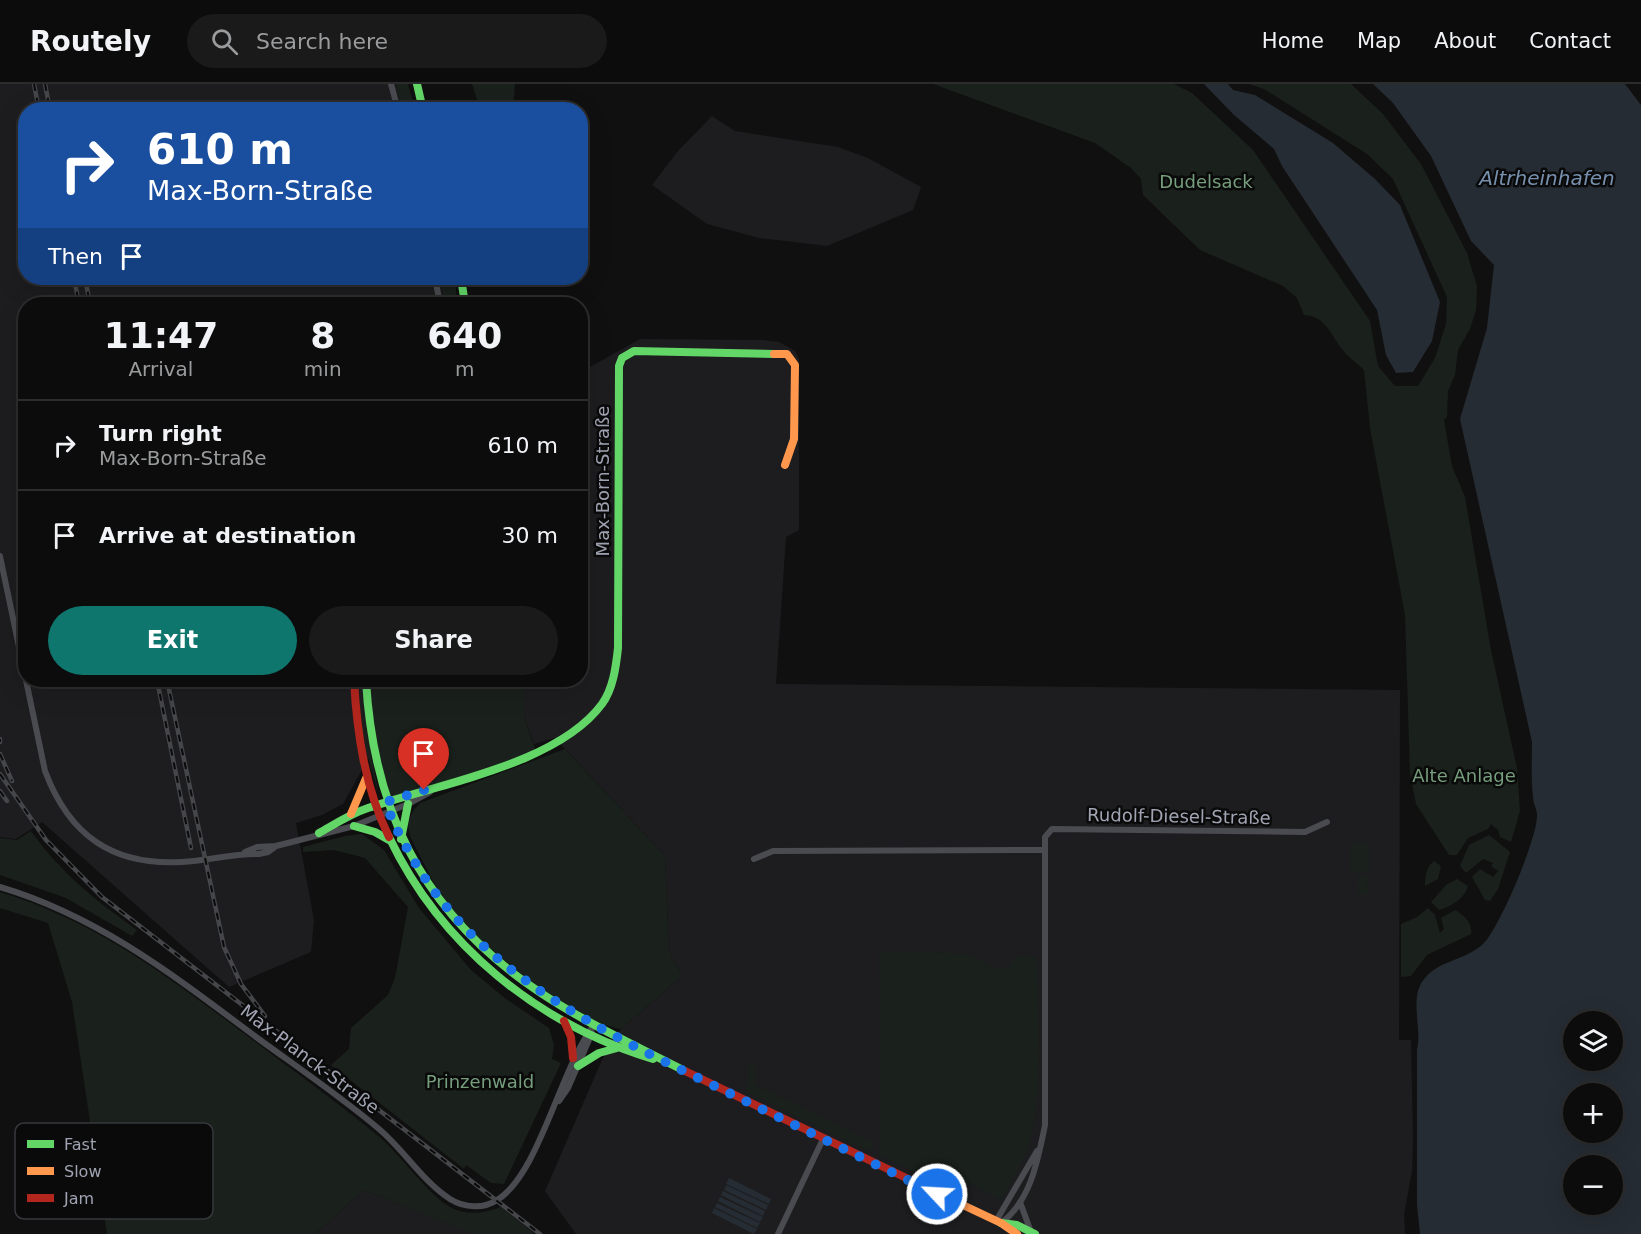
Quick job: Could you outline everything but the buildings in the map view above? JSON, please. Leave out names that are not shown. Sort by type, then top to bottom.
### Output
[{"type":"main road","points":[[417,84],[421,102]]},
{"type":"main road","name":"Max-Born-Straße","points":[[387,807],[561,742],[584,724],[602,704],[610,690],[618,648],[619,366],[622,358],[634,351],[787,354],[795,365],[794,439],[785,465]]},
{"type":"main road","points":[[354,687],[357,729],[378,816],[422,895],[468,953],[494,975],[564,1020],[618,1047],[665,1062]]},
{"type":"main road","points":[[366,687],[369,727],[387,807],[401,839],[423,877],[451,914],[480,946],[514,974],[595,1024],[665,1062],[998,1222],[1017,1234]]},
{"type":"main road","points":[[351,814],[367,775]]},
{"type":"main road","points":[[401,839],[408,804]]},
{"type":"main road","points":[[320,833],[351,814],[374,806],[387,807]]},
{"type":"main road","points":[[354,826],[375,832],[390,840]]},
{"type":"main road","points":[[564,1020],[571,1037],[573,1058]]},
{"type":"main road","points":[[578,1066],[599,1053],[618,1047]]},
{"type":"main road","points":[[998,1222],[1017,1225],[1033,1233]]},
{"type":"street","points":[[391,84],[396,102]]},
{"type":"street","name":"Max-Born-Straße","points":[[0,556],[18,644]]},
{"type":"street","name":"Max-Born-Straße","points":[[27,687],[41,756],[51,786],[68,817],[92,841],[113,852],[139,860],[181,862],[243,854],[267,844],[276,846],[354,826],[378,816],[387,807],[408,804],[444,784]]},
{"type":"street","name":"Rudolf-Diesel-Straße","points":[[1045,850],[1045,837],[1052,829],[1305,832],[1327,822]]},
{"type":"street","points":[[754,859],[773,851],[1045,850],[1046,1096],[1041,1145],[1038,1162],[1020,1202],[1012,1215],[998,1222]]},
{"type":"street","name":"Max-Planck-Straße","points":[[0,887],[83,920],[150,958],[379,1130],[452,1200],[467,1206],[483,1206],[497,1201],[510,1190],[553,1109],[573,1058],[590,1034]]},
{"type":"street","name":"Max-Planck-Straße","points":[[553,1109],[568,1088],[595,1024]]},
{"type":"street","points":[[778,1234],[823,1139]]},
{"type":"street","points":[[998,1222],[1041,1145]]},
{"type":"street","points":[[1020,1202],[1033,1233]]},
{"type":"shaded area","points":[[0,84],[396,84],[400,102],[18,102],[18,285],[441,285],[444,297],[18,297],[18,687],[370,687],[374,748],[343,804],[322,815],[296,823],[314,920],[311,952],[229,987],[42,822],[16,839],[0,837]]},
{"type":"shaded area","points":[[712,116],[735,131],[838,147],[868,158],[921,187],[913,210],[827,246],[759,238],[707,224],[652,185],[678,151]]},
{"type":"shaded area","points":[[640,339],[762,340],[779,342],[795,351],[799,359],[799,530],[786,537],[776,684],[1400,690],[1399,1040],[1411,1040],[1413,1140],[1412,1171],[1404,1215],[1405,1234],[576,1234],[545,1191],[602,1060],[621,1029],[682,976],[669,953],[665,856],[555,738],[534,744],[524,716],[523,687],[588,687],[588,368]]},
{"type":"shaded area","points":[[364,1190],[463,1229],[473,1234],[315,1234]]},
{"type":"green space","points":[[396,84],[408,84],[413,102],[400,102]]},
{"type":"green space","points":[[472,84],[515,84],[514,102],[478,102]]},
{"type":"green space","points":[[933,84],[1174,84],[1192,93],[1253,150],[1370,321],[1378,366],[1395,386],[1418,386],[1435,358],[1446,324],[1447,297],[1393,179],[1367,154],[1264,89],[1249,84],[1351,84],[1383,114],[1421,164],[1467,253],[1477,286],[1476,310],[1470,329],[1458,350],[1455,375],[1448,391],[1447,417],[1444,420],[1452,466],[1465,497],[1491,650],[1517,768],[1520,811],[1511,842],[1500,837],[1498,830],[1491,824],[1488,829],[1468,838],[1457,855],[1449,855],[1416,804],[1410,774],[1405,615],[1370,428],[1364,370],[1344,352],[1323,322],[1304,315],[1297,298],[1283,286],[1200,250],[1143,195],[1141,179],[1131,168],[1095,143]]},
{"type":"green space","points":[[441,285],[455,285],[457,297],[444,297]]},
{"type":"green space","points":[[370,687],[524,687],[524,716],[536,752],[386,802],[369,727]]},
{"type":"green space","points":[[359,707],[363,714],[379,795],[363,741]]},
{"type":"green space","points":[[565,749],[665,856],[669,953],[682,976],[621,1029],[600,1023],[550,995],[475,934],[439,893],[409,831],[410,818],[420,803]]},
{"type":"green space","points":[[31,831],[66,873],[137,930],[132,936],[66,898],[0,875],[0,838],[17,840]]},
{"type":"green space","name":"Prinzenwald","points":[[362,834],[384,850],[419,908],[471,970],[506,999],[549,1028],[554,1045],[552,1059],[561,1063],[504,1184],[491,1183],[466,1165],[464,1169],[331,1065],[349,1049],[351,1028],[388,995],[395,978],[408,907],[365,858],[334,850],[303,852],[303,847]]},
{"type":"green space","points":[[1489,835],[1510,852],[1498,889],[1490,901],[1485,900],[1472,877],[1480,869],[1493,877],[1498,871],[1491,866],[1493,863],[1483,859],[1466,873],[1460,866],[1469,845]]},
{"type":"green space","points":[[1351,843],[1369,843],[1369,872],[1350,872]]},
{"type":"green space","points":[[1434,861],[1441,866],[1438,879],[1425,886],[1428,869]]},
{"type":"green space","points":[[1358,875],[1367,875],[1368,894],[1358,894]]},
{"type":"green space","points":[[1457,879],[1468,886],[1464,894],[1448,907],[1439,910],[1431,902],[1446,885]]},
{"type":"green space","points":[[0,892],[70,919],[102,936],[164,975],[316,1087],[386,1143],[443,1202],[464,1212],[476,1213],[501,1207],[535,1234],[473,1234],[364,1190],[315,1234],[107,1234],[105,1219],[213,1219],[213,1123],[90,1123],[72,1002],[48,923],[0,908]]},
{"type":"green space","points":[[1428,908],[1435,915],[1440,933],[1444,929],[1441,918],[1455,910],[1469,922],[1471,934],[1427,955],[1411,976],[1401,977],[1401,924],[1417,917]]},
{"type":"green space","points":[[879,952],[966,954],[999,969],[1010,966],[1016,956],[1037,957],[1039,1053],[1037,1102],[1023,1160],[1001,1200],[970,1184],[914,1172],[878,1154],[880,1141]]},
{"type":"green space","points":[[749,1063],[755,1065],[755,1085],[874,1142],[870,1152],[746,1092]]},
{"type":"water","points":[[1204,84],[1228,84],[1233,90],[1255,95],[1333,143],[1375,179],[1400,205],[1440,302],[1432,341],[1413,372],[1396,373],[1386,355],[1377,310],[1282,166],[1274,149],[1234,115]]},
{"type":"water","name":"Altrheinhafen","points":[[1373,84],[1625,84],[1641,105],[1641,1234],[1420,1234],[1417,1205],[1418,1033],[1416,1006],[1419,989],[1422,982],[1435,969],[1476,950],[1490,935],[1525,862],[1537,815],[1532,790],[1532,742],[1460,419],[1487,328],[1494,265],[1471,241],[1431,156],[1393,103]]},
{"type":"water","points":[[729,1178],[771,1199],[769,1204],[726,1184]]},
{"type":"water","points":[[726,1185],[768,1205],[766,1210],[724,1190]]},
{"type":"water","points":[[723,1191],[765,1211],[763,1216],[721,1195]]},
{"type":"water","points":[[720,1197],[763,1217],[760,1222],[718,1201]]},
{"type":"water","points":[[717,1203],[760,1223],[757,1228],[715,1207]]},
{"type":"water","points":[[714,1208],[757,1229],[754,1234],[712,1213]]},
{"type":"railway","points":[[34,84],[37,102]]},
{"type":"railway","points":[[45,84],[48,102]]},
{"type":"railway","points":[[75,285],[78,297]]},
{"type":"railway","points":[[86,285],[89,297]]},
{"type":"railway","points":[[158,687],[191,848]]},
{"type":"railway","points":[[168,687],[224,947],[241,984],[265,1016]]},
{"type":"railway","points":[[0,754],[12,781]]},
{"type":"railway","points":[[0,774],[46,840],[102,897],[540,1234]]},
{"type":"railway","points":[[0,791],[7,801]]},
{"type":"traffic: fast","points":[[417,84],[421,102]]},
{"type":"traffic: fast","points":[[462,285],[464,297]]},
{"type":"traffic: fast","points":[[319,833],[368,808],[460,781],[526,757],[556,743],[582,725],[602,704],[611,685],[618,648],[619,366],[622,358],[634,351],[774,354]]},
{"type":"traffic: fast","points":[[367,687],[379,770],[392,811],[409,850],[430,887],[457,921],[488,952],[543,995],[602,1029],[683,1070]]},
{"type":"traffic: fast","points":[[401,839],[408,804]]},
{"type":"traffic: fast","points":[[354,826],[375,832],[389,840]]},
{"type":"traffic: fast","points":[[389,837],[411,876],[436,913],[465,946],[497,976],[533,1002],[571,1025],[611,1044],[653,1059]]},
{"type":"traffic: fast","points":[[578,1066],[599,1053],[617,1048]]},
{"type":"traffic: fast","points":[[1001,1223],[1017,1225],[1035,1234]]},
{"type":"traffic: slow","points":[[774,354],[787,354],[795,365],[794,439],[785,465]]},
{"type":"traffic: slow","points":[[351,814],[367,776]]},
{"type":"traffic: slow","points":[[929,1189],[1001,1223],[1017,1234]]},
{"type":"traffic: jam","points":[[355,687],[357,720],[368,780],[389,837]]},
{"type":"traffic: jam","points":[[564,1021],[571,1037],[573,1058]]},
{"type":"traffic: jam","points":[[683,1070],[929,1189]]},
{"type":"route","points":[[424,790],[386,802],[401,839],[423,877],[451,914],[480,946],[514,974],[554,1001],[665,1062],[937,1194]]},
{"type":"park label","name":"Dudelsack","points":[[1206,181]]},
{"type":"park label","name":"Alte Anlage","points":[[1464,775]]}]
